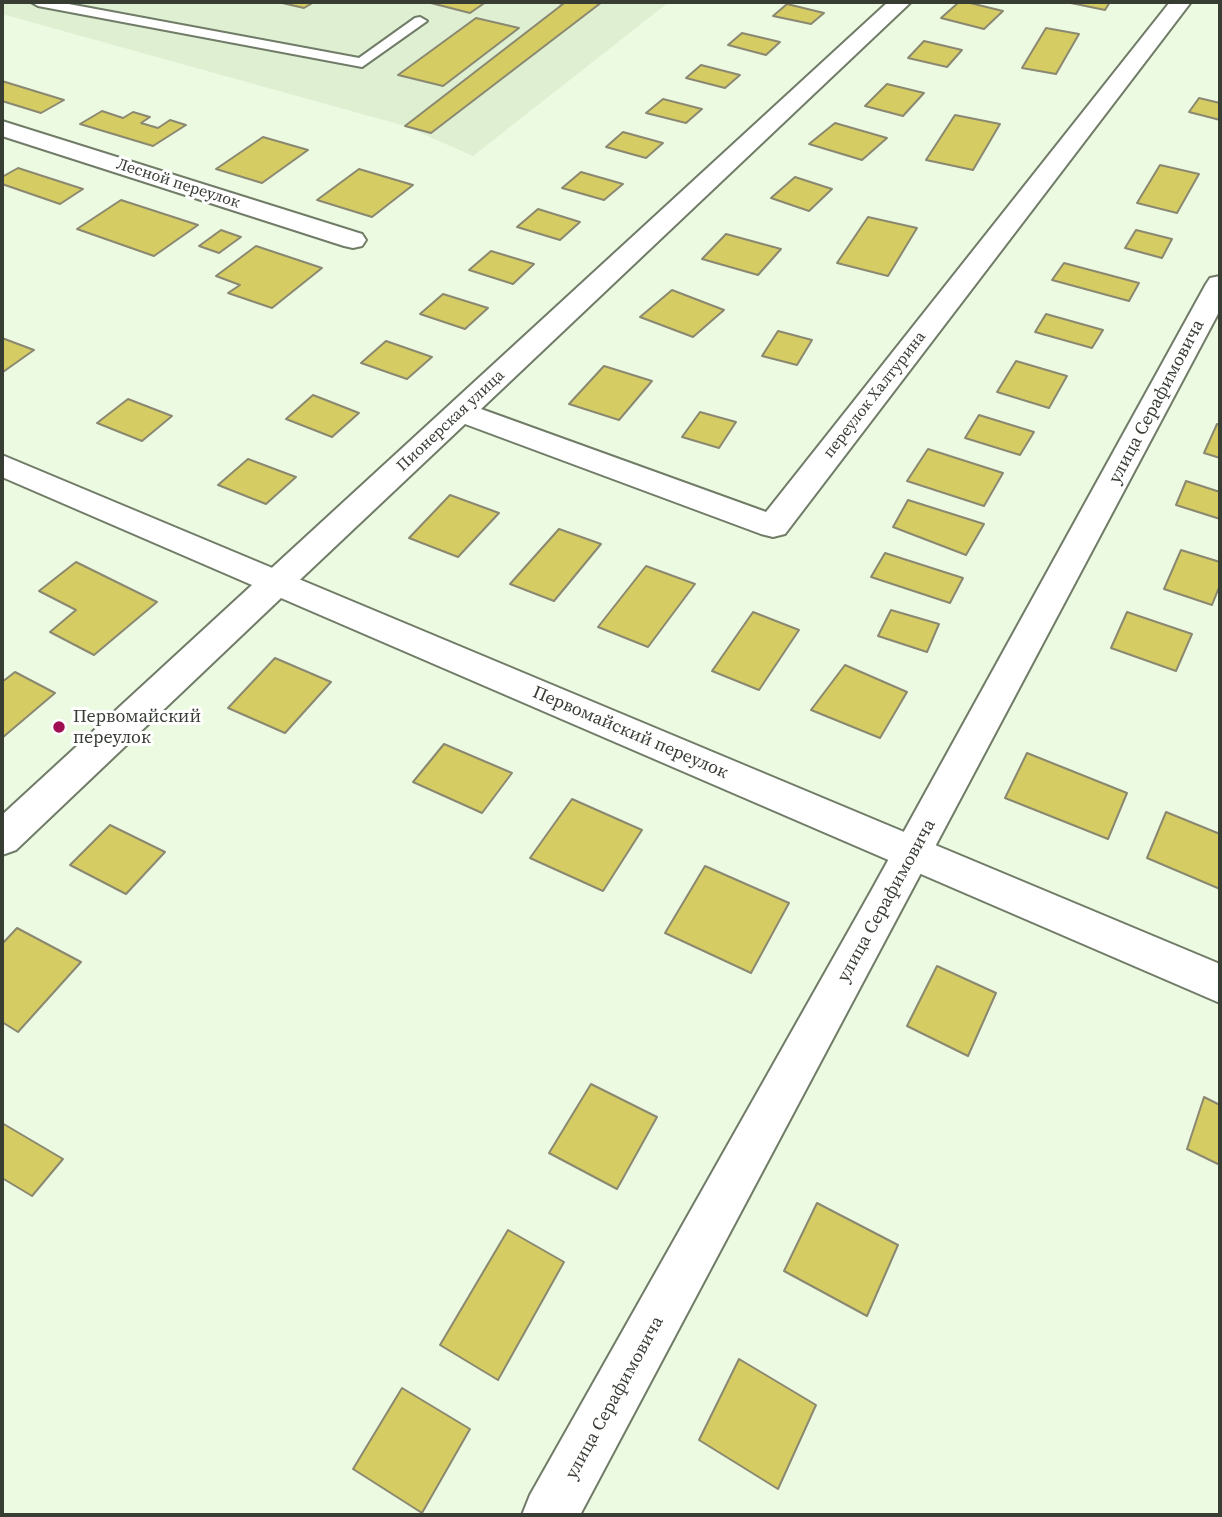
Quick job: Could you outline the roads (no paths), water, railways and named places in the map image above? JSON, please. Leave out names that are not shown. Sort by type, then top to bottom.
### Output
[{"type":"street","name":"Пионерская улица","points":[[2,838],[900,2]]},
{"type":"street","name":"переулок Халтурина","points":[[461,412],[773,526],[1181,2]]},
{"type":"street","name":"Лесной переулок","points":[[2,128],[353,240]]},
{"type":"street","name":"улица Серафимовича","points":[[550,1515],[914,852],[1220,284]]},
{"type":"street","name":"Первомайский переулок","points":[[2,466],[1220,984]]},
{"type":"lane","points":[[38,2],[362,63],[420,21]]},
{"type":"place","name":"Первомайский переулок","points":[[59,727]]}]
